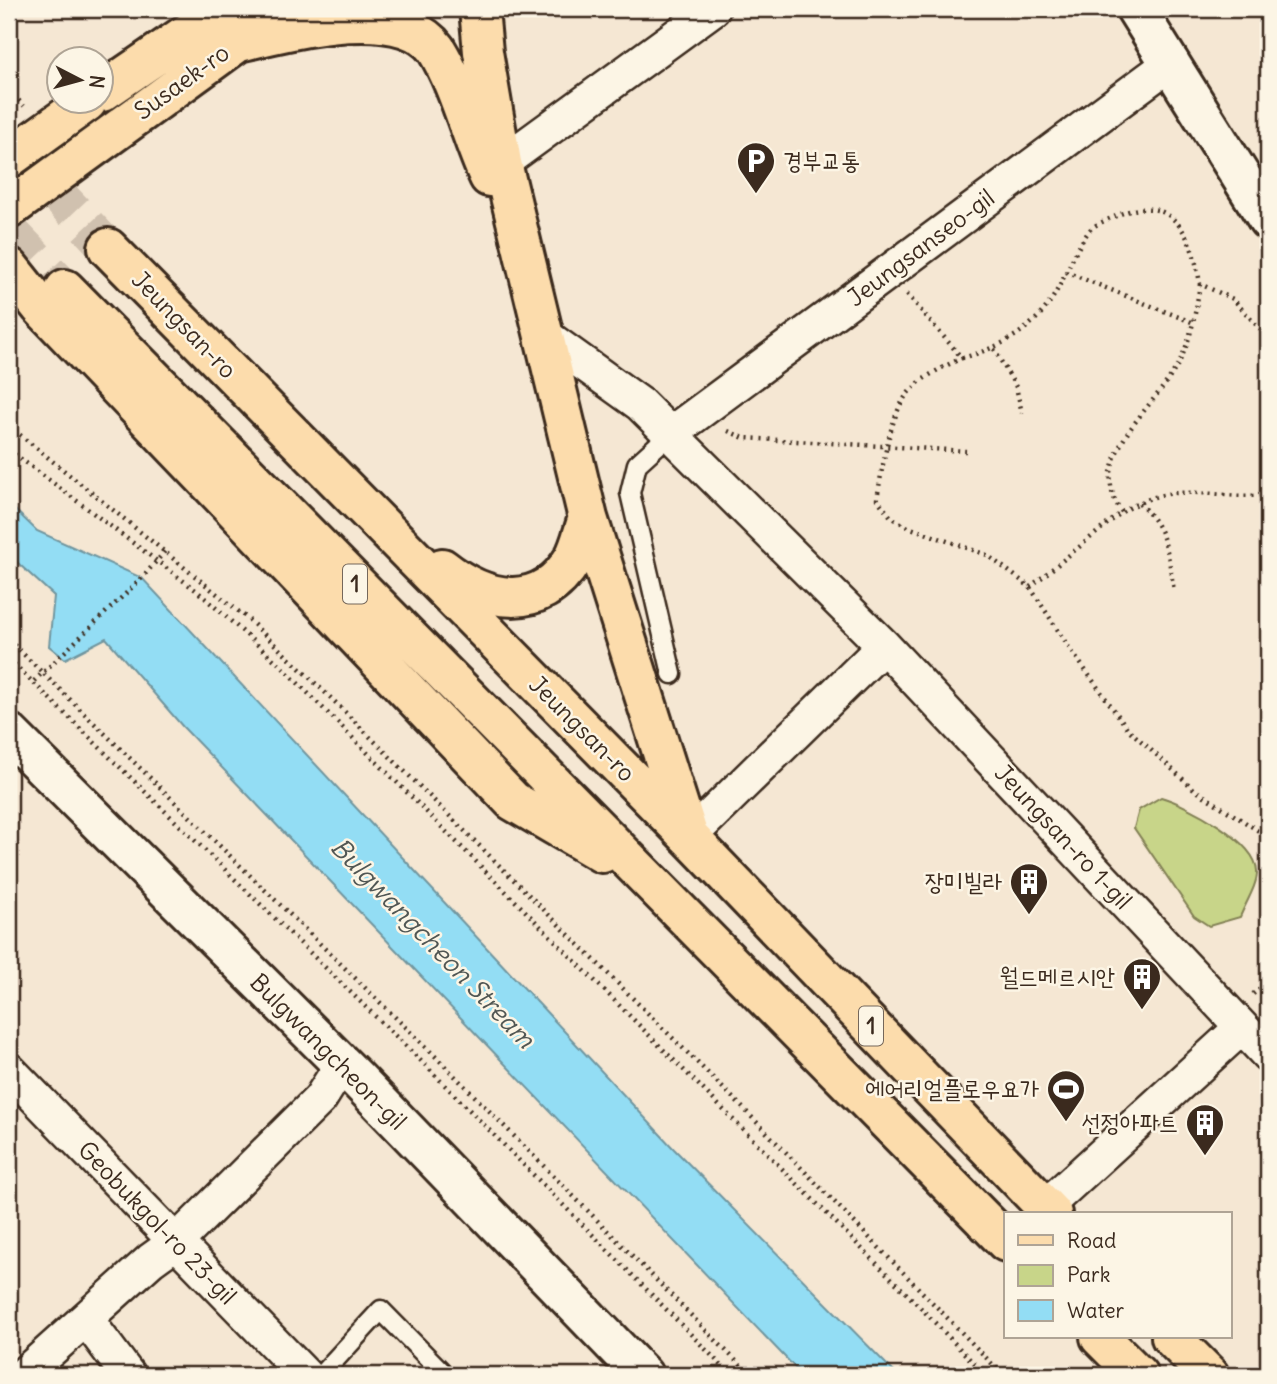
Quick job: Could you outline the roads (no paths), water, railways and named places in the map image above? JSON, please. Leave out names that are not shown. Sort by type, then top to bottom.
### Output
[{"type":"main road","name":"Susaek-ro","points":[[116,85],[229,26],[289,9]]},
{"type":"main road","points":[[487,14],[483,52],[502,163],[544,335],[589,518],[689,837]]},
{"type":"main road","points":[[229,26],[370,16],[399,21],[421,31],[435,47],[449,75],[475,146],[523,249]]},
{"type":"main road","name":"Susaek-ro","points":[[9,209],[229,26]]},
{"type":"main road","points":[[9,158],[68,116]]},
{"type":"main road","name":"Jeungsan-ro","points":[[108,247],[689,837],[1049,1211]]},
{"type":"main road","points":[[9,267],[40,306],[513,801],[646,879]]},
{"type":"main road","name":"1","points":[[65,289],[1004,1240]]},
{"type":"main road","points":[[347,492],[455,578],[486,595],[511,598],[536,593],[555,579],[572,559],[589,518]]},
{"type":"main road","points":[[1101,1338],[1138,1375]]},
{"type":"main road","points":[[1172,1338],[1209,1375]]},
{"type":"street","points":[[502,163],[713,9]]},
{"type":"street","points":[[1136,9],[1172,62],[1268,220]]},
{"type":"street","name":"Jeungsanseo-gil","points":[[670,434],[1172,62]]},
{"type":"street","name":"Jeungsan-ro 1-gil","points":[[544,335],[640,404],[884,646],[1268,1055]]},
{"type":"street","points":[[689,837],[884,646]]},
{"type":"street","name":"Bulgwangcheon-gil","points":[[9,733],[342,1064],[643,1375]]},
{"type":"street","points":[[1049,1211],[1241,1028]]},
{"type":"street","points":[[23,1375],[176,1242],[320,1098],[342,1064]]},
{"type":"street","name":"Geobukgol-ro 23-gil","points":[[9,1070],[305,1375]]},
{"type":"street","points":[[86,1319],[128,1375]]},
{"type":"lane","points":[[670,434],[638,464],[630,493],[672,674]]},
{"type":"lane","points":[[321,1375],[381,1310],[445,1375]]},
{"type":"water","name":"Bulgwangcheon Stream","points":[[9,504],[37,531],[142,578],[674,1149],[897,1375],[802,1375],[183,727],[106,638],[65,659],[49,646],[54,596],[9,555]]},
{"type":"tunnel","points":[[9,143],[108,248]]},
{"type":"tunnel","points":[[9,231],[65,289]]},
{"type":"place","name":"경부교통","points":[[756,195]]},
{"type":"place","name":"장미빌라","points":[[1029,916]]},
{"type":"place","name":"월드메르시안","points":[[1142,1011]]},
{"type":"place","name":"에어리얼플로우요가","points":[[1066,1123]]},
{"type":"place","name":"선정아파트","points":[[1205,1157]]}]
